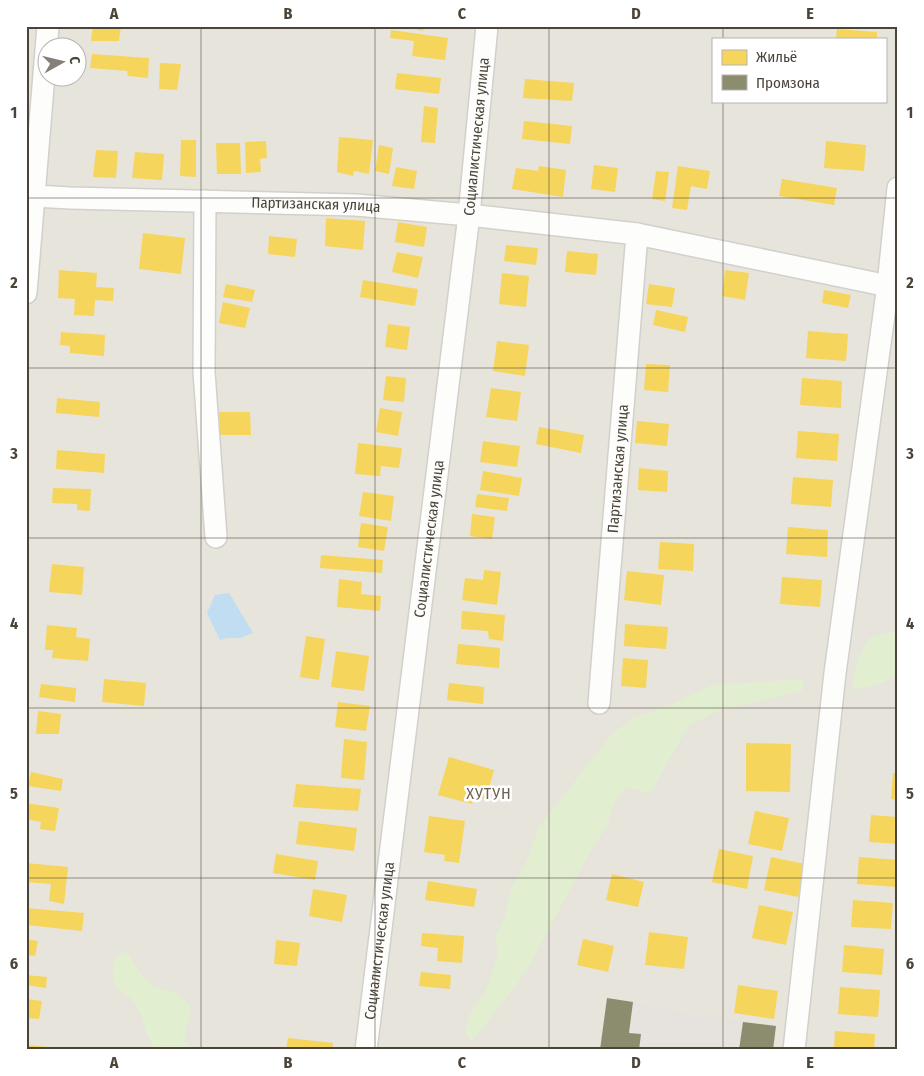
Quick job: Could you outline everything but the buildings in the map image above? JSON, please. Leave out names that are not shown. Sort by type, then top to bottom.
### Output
[{"type":"street","points":[[26,293],[30,194],[48,26]]},
{"type":"street","name":"Социалистическая улица","points":[[366,1050],[469,215],[486,26]]},
{"type":"street","points":[[794,1050],[835,673],[893,287],[898,188]]},
{"type":"street","name":"Партизанская улица","points":[[30,194],[356,205],[469,215],[637,234],[893,287]]},
{"type":"street","points":[[205,201],[204,372],[216,537]]},
{"type":"street","name":"Партизанская улица","points":[[599,703],[637,234]]},
{"type":"shaded area","name":"ХУТУН","points":[[26,26],[898,26],[898,1050],[26,1050]]},
{"type":"shaded area","points":[[607,998],[692,1014],[776,1026],[773,1050],[600,1050]]},
{"type":"green space","points":[[890,632],[898,632],[898,673],[882,683],[852,690],[857,660],[869,638]]},
{"type":"green space","points":[[804,679],[802,691],[721,710],[689,725],[650,793],[626,787],[614,803],[607,826],[591,850],[533,959],[518,983],[471,1042],[465,1032],[470,1014],[487,989],[498,953],[495,936],[504,919],[511,888],[526,863],[538,828],[613,733],[633,718],[666,707],[712,685]]},
{"type":"green space","points":[[126,951],[152,986],[177,993],[191,1007],[184,1041],[194,1050],[157,1050],[152,1044],[137,1007],[114,982],[115,958]]},
{"type":"water","points":[[229,593],[253,633],[240,638],[220,640],[207,613],[215,595]]},
{"type":"district","name":"ХУТУН","points":[[489,793]]}]
